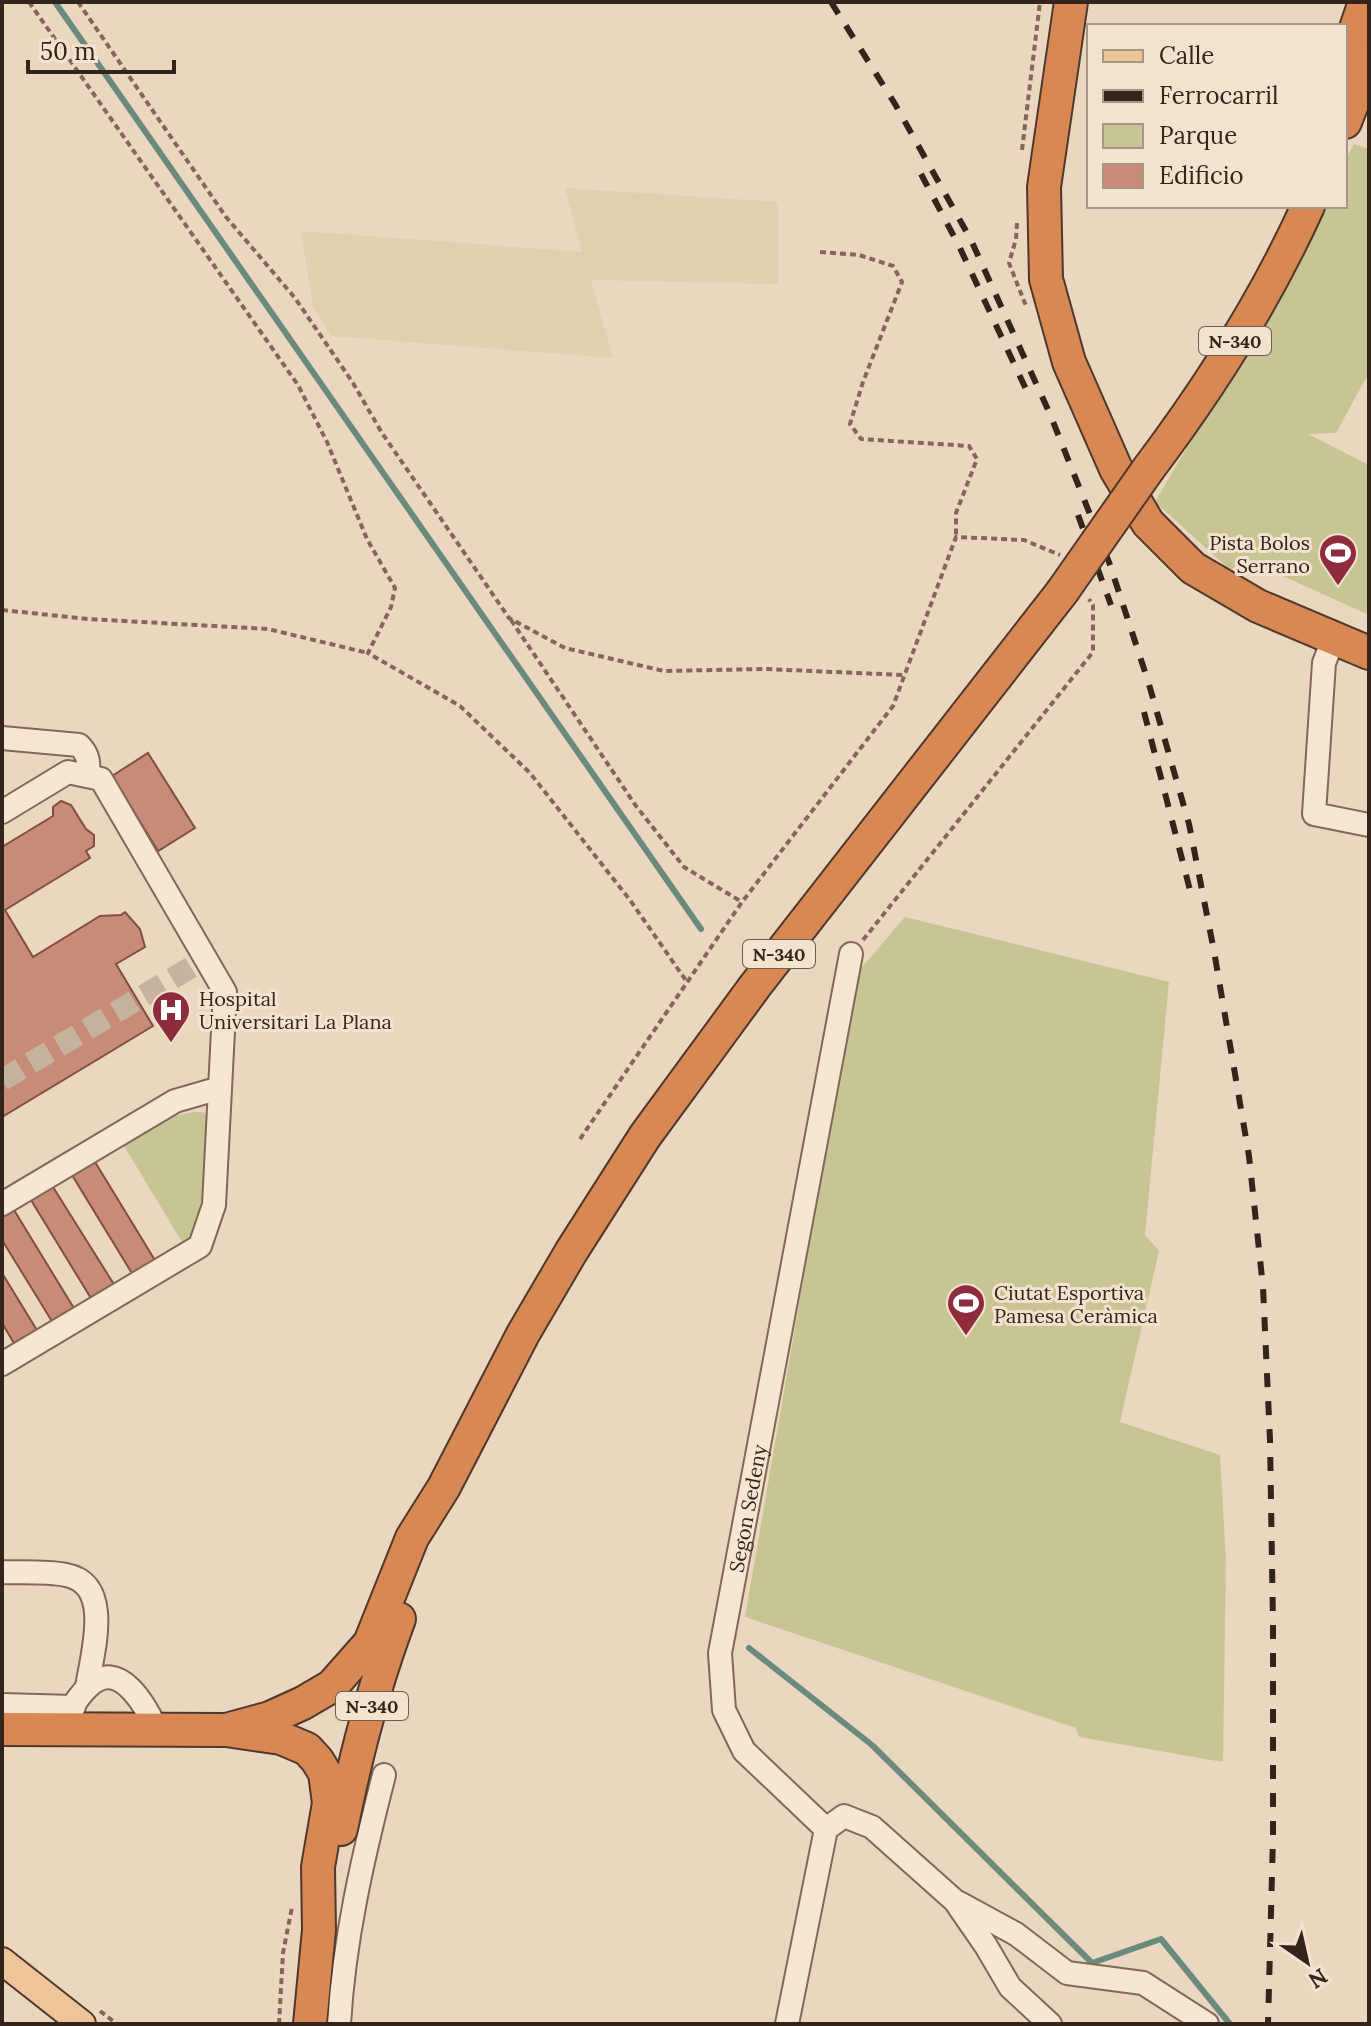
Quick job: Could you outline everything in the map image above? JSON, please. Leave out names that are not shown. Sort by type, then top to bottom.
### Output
[{"type":"highway","points":[[1071,2],[1044,187],[1046,279],[1069,362],[1116,469],[1148,523],[1193,568],[1258,606],[1369,652]]},
{"type":"highway","points":[[1347,54],[1365,2]]},
{"type":"highway","points":[[1347,117],[1369,60]]},
{"type":"highway","name":"N-340","points":[[1149,468],[1237,310],[1285,208]]},
{"type":"highway","name":"N-340","points":[[310,2024],[319,1930],[348,1795],[388,1647],[444,1487],[523,1334],[645,1136],[755,986],[1062,592],[1192,411],[1251,316],[1307,208]]},
{"type":"highway","points":[[226,1730],[270,1718],[303,1703],[332,1686],[353,1665],[370,1643],[412,1538],[444,1487]]},
{"type":"highway","points":[[2,1729],[66,1718],[157,1730],[226,1730],[281,1738],[307,1749],[325,1773],[329,1803],[318,1867],[319,1930]]},
{"type":"main road","points":[[2,1961],[82,2024]]},
{"type":"main road","points":[[2,1974],[50,2000]]},
{"type":"street","points":[[1334,637],[1324,663],[1314,814],[1369,825]]},
{"type":"street","points":[[2,738],[79,745],[89,763],[88,776]]},
{"type":"street","points":[[2,812],[68,772],[101,779],[225,992],[214,1205],[200,1246],[2,1364]]},
{"type":"street","name":"Segon Sedeny","points":[[826,1829],[744,1751],[724,1710],[720,1653],[851,954]]},
{"type":"street","points":[[2,1204],[175,1101],[220,1088]]},
{"type":"street","points":[[2,1572],[69,1575],[90,1589],[98,1615],[87,1687]]},
{"type":"street","points":[[2,1705],[66,1718],[87,1687],[98,1680],[111,1679],[128,1685],[144,1703],[157,1730]]},
{"type":"street","points":[[339,2024],[342,1971],[365,1847],[384,1775]]},
{"type":"street","points":[[787,2024],[826,1829],[844,1816],[872,1827],[955,1901],[1016,1934],[1067,1973],[1143,1983],[1207,2024]]},
{"type":"street","points":[[955,1901],[1010,1987],[1050,2024]]},
{"type":"path","points":[[29,2],[298,385],[327,442],[367,539],[395,588],[391,607],[368,653]]},
{"type":"path","points":[[78,2],[226,217],[295,298],[353,383],[382,433],[636,806],[684,867],[742,902]]},
{"type":"path","points":[[820,252],[859,255],[893,266],[902,282],[850,424],[861,439],[969,446],[977,459],[956,513],[956,537]]},
{"type":"path","points":[[2,610],[88,619],[268,629],[368,653],[460,706],[530,773],[630,900],[687,982]]},
{"type":"path","points":[[509,618],[565,648],[664,671],[765,669],[904,675]]},
{"type":"path","points":[[279,2024],[283,1953],[292,1907]]},
{"type":"shaded area","points":[[565,188],[778,202],[778,284],[591,280],[613,358],[331,336],[313,306],[301,231],[582,252]]},
{"type":"green space","points":[[1354,144],[1369,149],[1369,381],[1366,378],[1336,433],[1308,434],[1369,465],[1369,615],[1247,560],[1230,570],[1155,502],[1268,309],[1321,208],[1347,208],[1347,157]]},
{"type":"green space","name":"Ciutat Esportiva Pamesa Ceràmica","points":[[905,917],[1169,982],[1145,1235],[1159,1251],[1120,1422],[1220,1455],[1226,1561],[1223,1762],[1079,1737],[1076,1728],[745,1617],[856,974]]},
{"type":"green space","points":[[203,1112],[213,1119],[200,1236],[185,1247],[121,1141],[175,1116]]},
{"type":"building","points":[[148,753],[195,828],[158,851],[112,776]]},
{"type":"building","points":[[61,801],[71,805],[86,829],[94,835],[94,846],[86,851],[90,858],[5,910],[33,957],[100,916],[125,912],[140,929],[145,947],[116,964],[153,1026],[2,1117],[2,847],[53,816],[53,807]]},
{"type":"building","points":[[95,1162],[156,1262],[133,1275],[72,1175]]},
{"type":"building","points":[[53,1187],[115,1286],[92,1300],[31,1200]]},
{"type":"building","points":[[14,1210],[75,1310],[53,1323],[2,1240],[2,1217]]},
{"type":"building","points":[[2,1273],[38,1332],[15,1345],[2,1323]]},
{"type":"waterway","points":[[55,2],[701,929]]},
{"type":"waterway","points":[[749,1648],[872,1745],[1092,1963],[1161,1939],[1230,2024]]},
{"type":"tunnel","points":[[2,1080],[205,959]]},
{"type":"railway","points":[[831,2],[895,104],[971,240],[1050,414],[1109,562],[1148,681],[1189,824],[1249,1156],[1263,1287],[1270,1440],[1273,1624],[1273,1837],[1268,2024]]},
{"type":"railway","points":[[921,174],[959,246],[1031,400]]},
{"type":"railway","points":[[1078,515],[1111,605]]},
{"type":"railway","points":[[1144,712],[1191,894]]},
{"type":"place","name":"Pista Bolos Serrano","points":[[1338,587]]},
{"type":"place","name":"Hospital Universitari La Plana","points":[[171,1044]]},
{"type":"place","name":"Ciutat Esportiva Pamesa Ceràmica","points":[[966,1337]]}]
